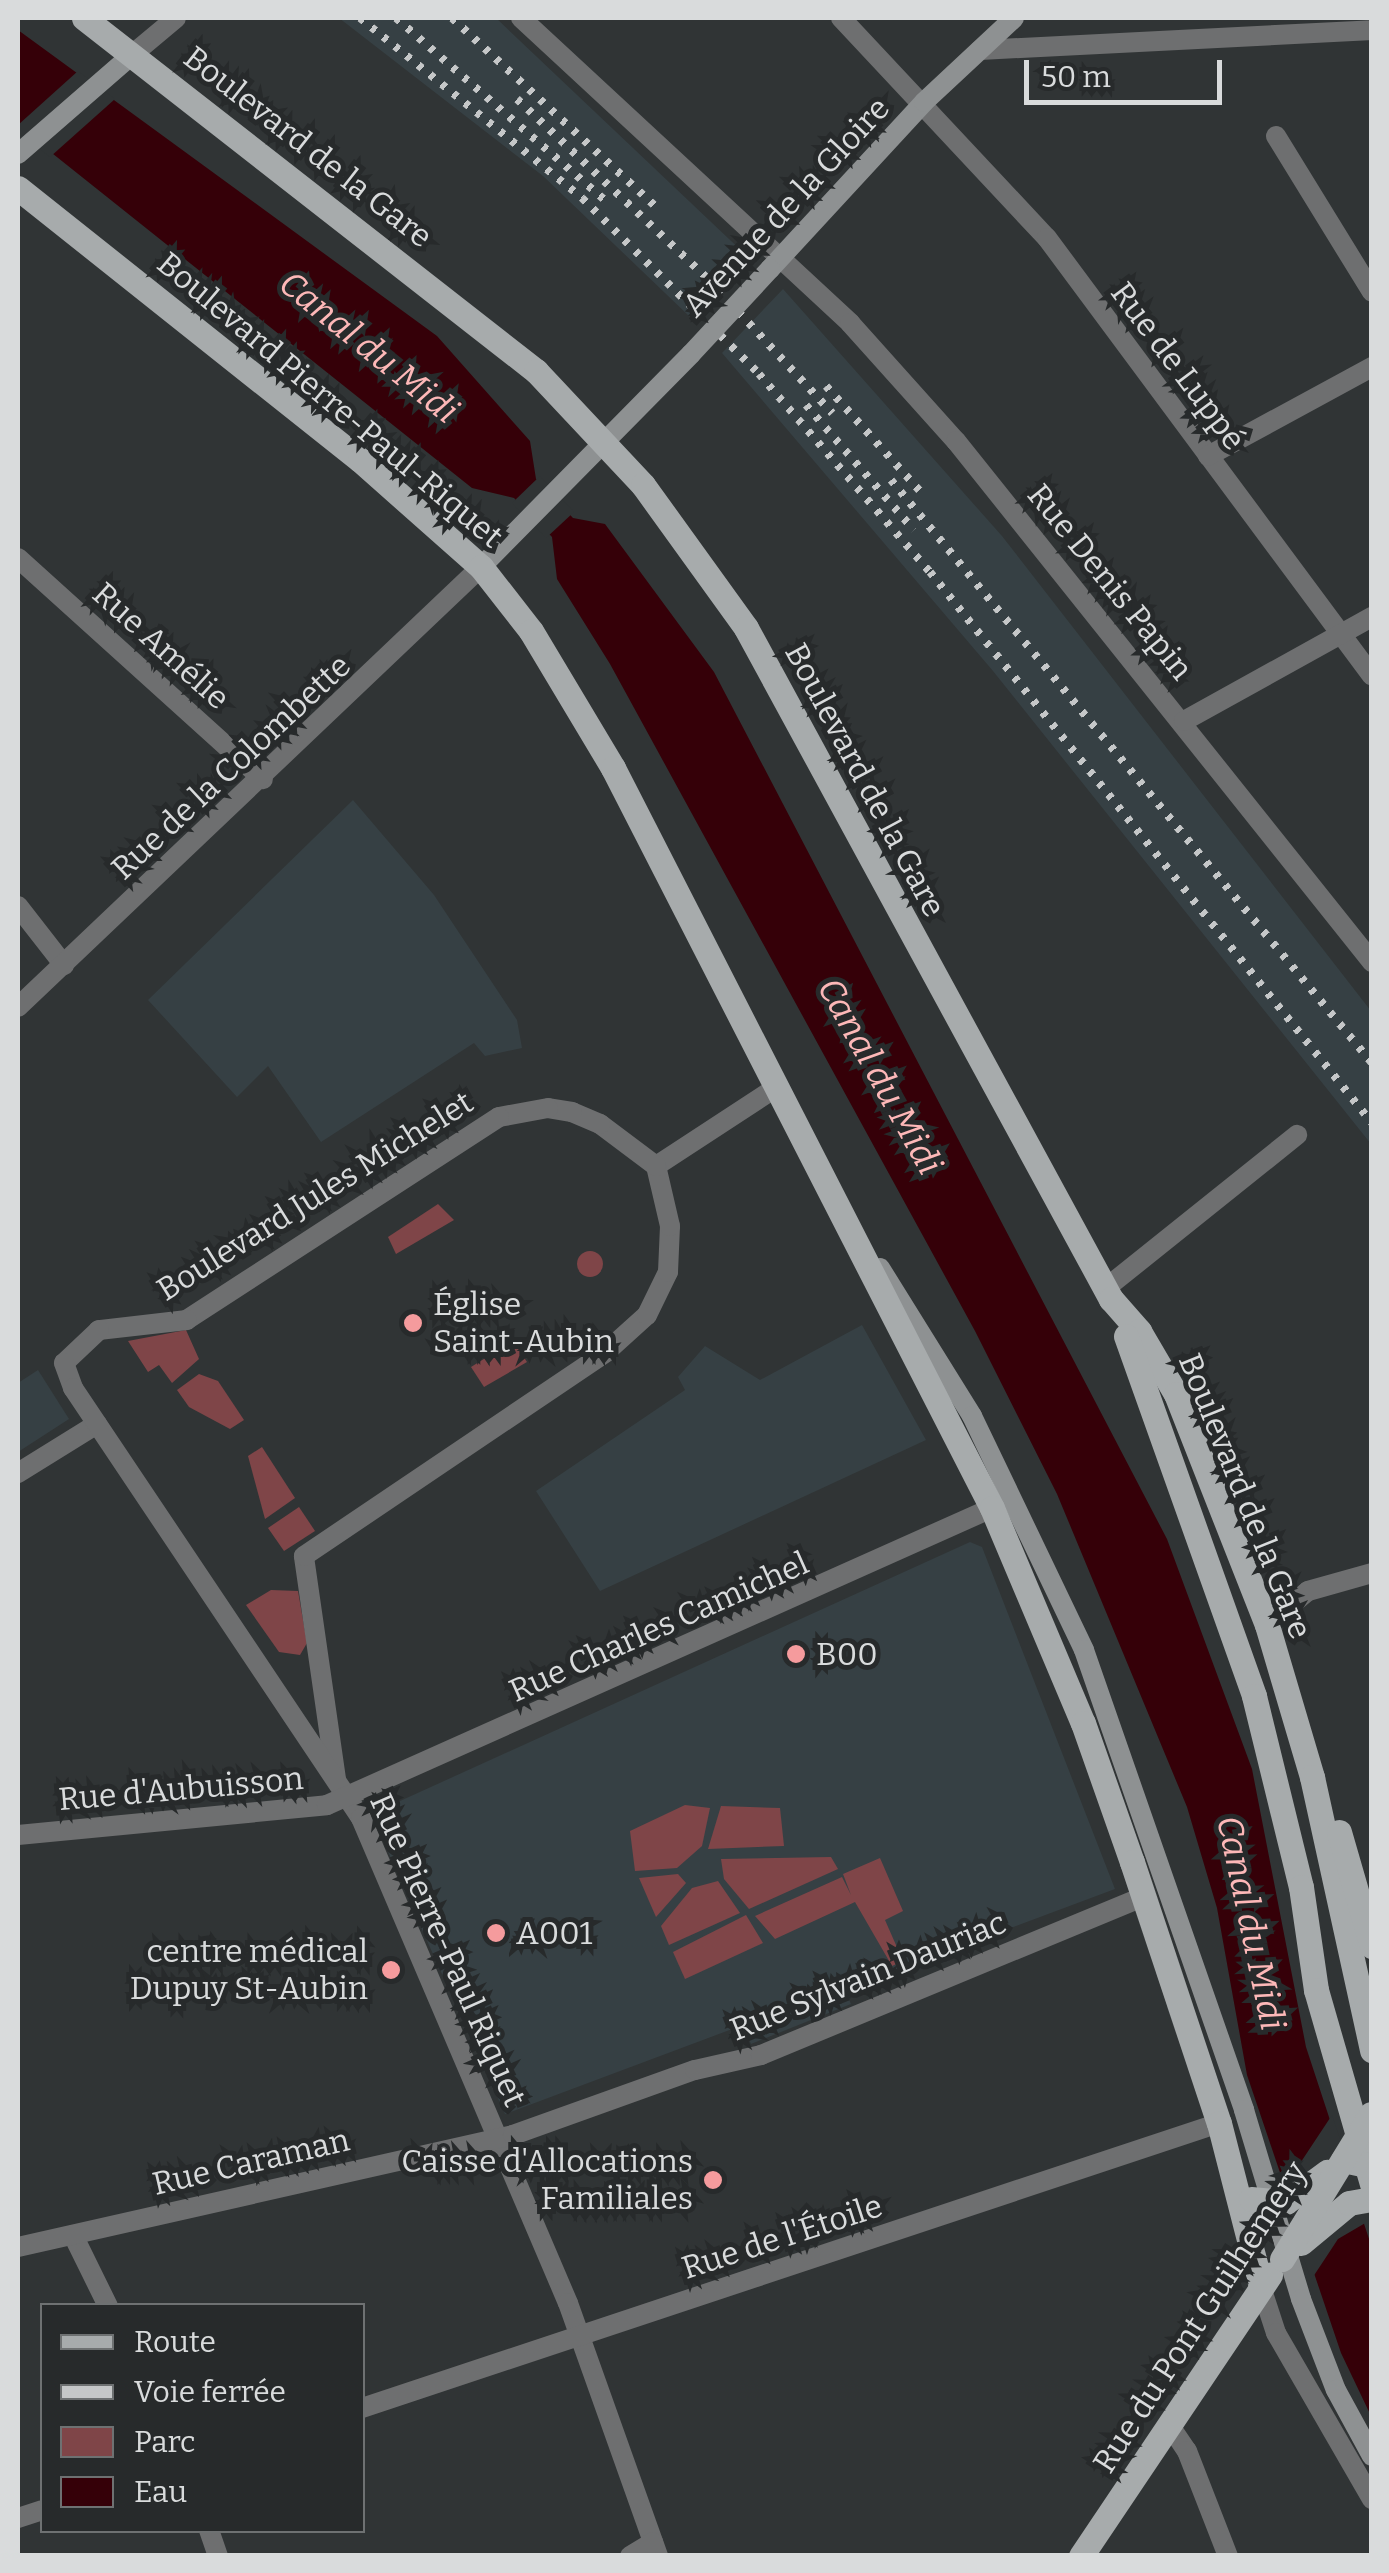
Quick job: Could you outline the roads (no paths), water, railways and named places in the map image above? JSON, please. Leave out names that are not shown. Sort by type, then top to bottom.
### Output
[{"type":"main road","name":"Boulevard de la Gare","points":[[84,18],[122,62],[462,306],[606,442],[689,542],[746,628],[1109,1294],[1139,1331],[1176,1394],[1267,1625],[1312,1777],[1372,2050]]},
{"type":"main road","name":"Avenue de la Gloire","points":[[481,567],[691,354],[924,102],[1014,18]]},
{"type":"main road","points":[[18,154],[122,62]]},
{"type":"main road","name":"Boulevard Pierre-Paul-Riquet","points":[[18,188],[360,460],[481,567],[531,630],[613,768],[775,1088],[854,1230],[992,1508],[1083,1723],[1243,2194],[1261,2287]]},
{"type":"main road","points":[[854,1230],[972,1416],[1084,1650],[1336,2390],[1372,2456]]},
{"type":"main road","points":[[1109,1294],[1152,1394],[1254,1696],[1343,2096],[1372,2184]]},
{"type":"main road","name":"Boulevard de la Gare","points":[[1312,1777],[1326,1786],[1372,1946]]},
{"type":"main road","name":"Rue du Pont Guilhemery","points":[[1080,2556],[1282,2258],[1371,2114]]},
{"type":"main road","points":[[1243,2194],[1286,2202],[1343,2160],[1372,2166]]},
{"type":"main road","points":[[1282,2258],[1349,2203],[1372,2199]]},
{"type":"street","points":[[122,62],[176,18]]},
{"type":"street","name":"Rue Denis Papin","points":[[521,18],[956,441],[1184,721],[1372,962]]},
{"type":"street","name":"Rue de Luppé","points":[[842,18],[924,102],[1046,238],[1372,676]]},
{"type":"street","points":[[980,50],[1372,30]]},
{"type":"street","points":[[1276,136],[1372,292]]},
{"type":"street","points":[[1208,456],[1372,367]]},
{"type":"street","name":"Rue Amélie","points":[[18,558],[263,779]]},
{"type":"street","name":"Rue de la Colombette","points":[[18,1008],[263,779],[481,567]]},
{"type":"street","points":[[1184,721],[1372,617]]},
{"type":"street","points":[[18,906],[64,964]]},
{"type":"street","points":[[336,1779],[304,1556],[606,1352],[647,1315],[668,1272],[671,1248],[656,1166],[775,1088]]},
{"type":"street","name":"Boulevard Jules Michelet","points":[[64,1363],[99,1330],[186,1320],[499,1117],[548,1108],[572,1112],[600,1124],[656,1166]]},
{"type":"street","points":[[1109,1294],[1297,1135]]},
{"type":"street","name":"Rue Pierre-Paul Riquet","points":[[64,1363],[97,1424],[348,1798],[498,2136],[580,2337],[656,2549]]},
{"type":"street","points":[[18,1473],[97,1424]]},
{"type":"street","name":"Rue Charles Camichel","points":[[348,1798],[992,1508]]},
{"type":"street","points":[[1267,1625],[1308,1591],[1372,1573]]},
{"type":"street","name":"Rue d'Aubuisson","points":[[18,1835],[301,1810],[348,1798]]},
{"type":"street","name":"Rue Sylvain Dauriac","points":[[498,2136],[761,2055],[1143,1897]]},
{"type":"street","name":"Rue de l'Étoile","points":[[365,2407],[1220,2123]]},
{"type":"street","name":"Rue Caraman","points":[[18,2247],[498,2136]]},
{"type":"street","points":[[73,2235],[107,2303]]},
{"type":"street","points":[[1261,2287],[1276,2334],[1372,2500]]},
{"type":"street","points":[[1170,2426],[1188,2451],[1228,2556]]},
{"type":"street","points":[[630,2556],[656,2549]]},
{"type":"water","name":"Canal du Midi","points":[[18,30],[437,336],[530,441],[536,479],[573,518],[605,524],[714,672],[1167,1539],[1252,1769],[1306,2047],[1371,2245],[1371,2416],[1341,2353],[1247,2075],[1217,1908],[1187,1807],[1057,1494],[975,1331],[610,664],[557,579],[552,537],[514,498],[472,488],[18,126]]},
{"type":"railway","points":[[360,18],[582,198],[759,374],[930,572],[1372,1123]]},
{"type":"railway","points":[[396,18],[607,202]]},
{"type":"railway","points":[[452,18],[657,208]]},
{"type":"railway","points":[[517,99],[708,279],[832,413]]},
{"type":"railway","points":[[826,386],[919,490]]},
{"type":"railway","points":[[806,405],[914,530]]},
{"type":"railway","points":[[891,480],[1372,1063]]},
{"type":"place","name":"Église Saint-Aubin","points":[[413,1323]]},
{"type":"place","name":"B00","points":[[796,1654]]},
{"type":"place","name":"A001","points":[[496,1933]]},
{"type":"place","name":"centre médical Dupuy St-Aubin","points":[[391,1970]]},
{"type":"place","name":"Caisse d'Allocations Familiales","points":[[713,2180]]}]
